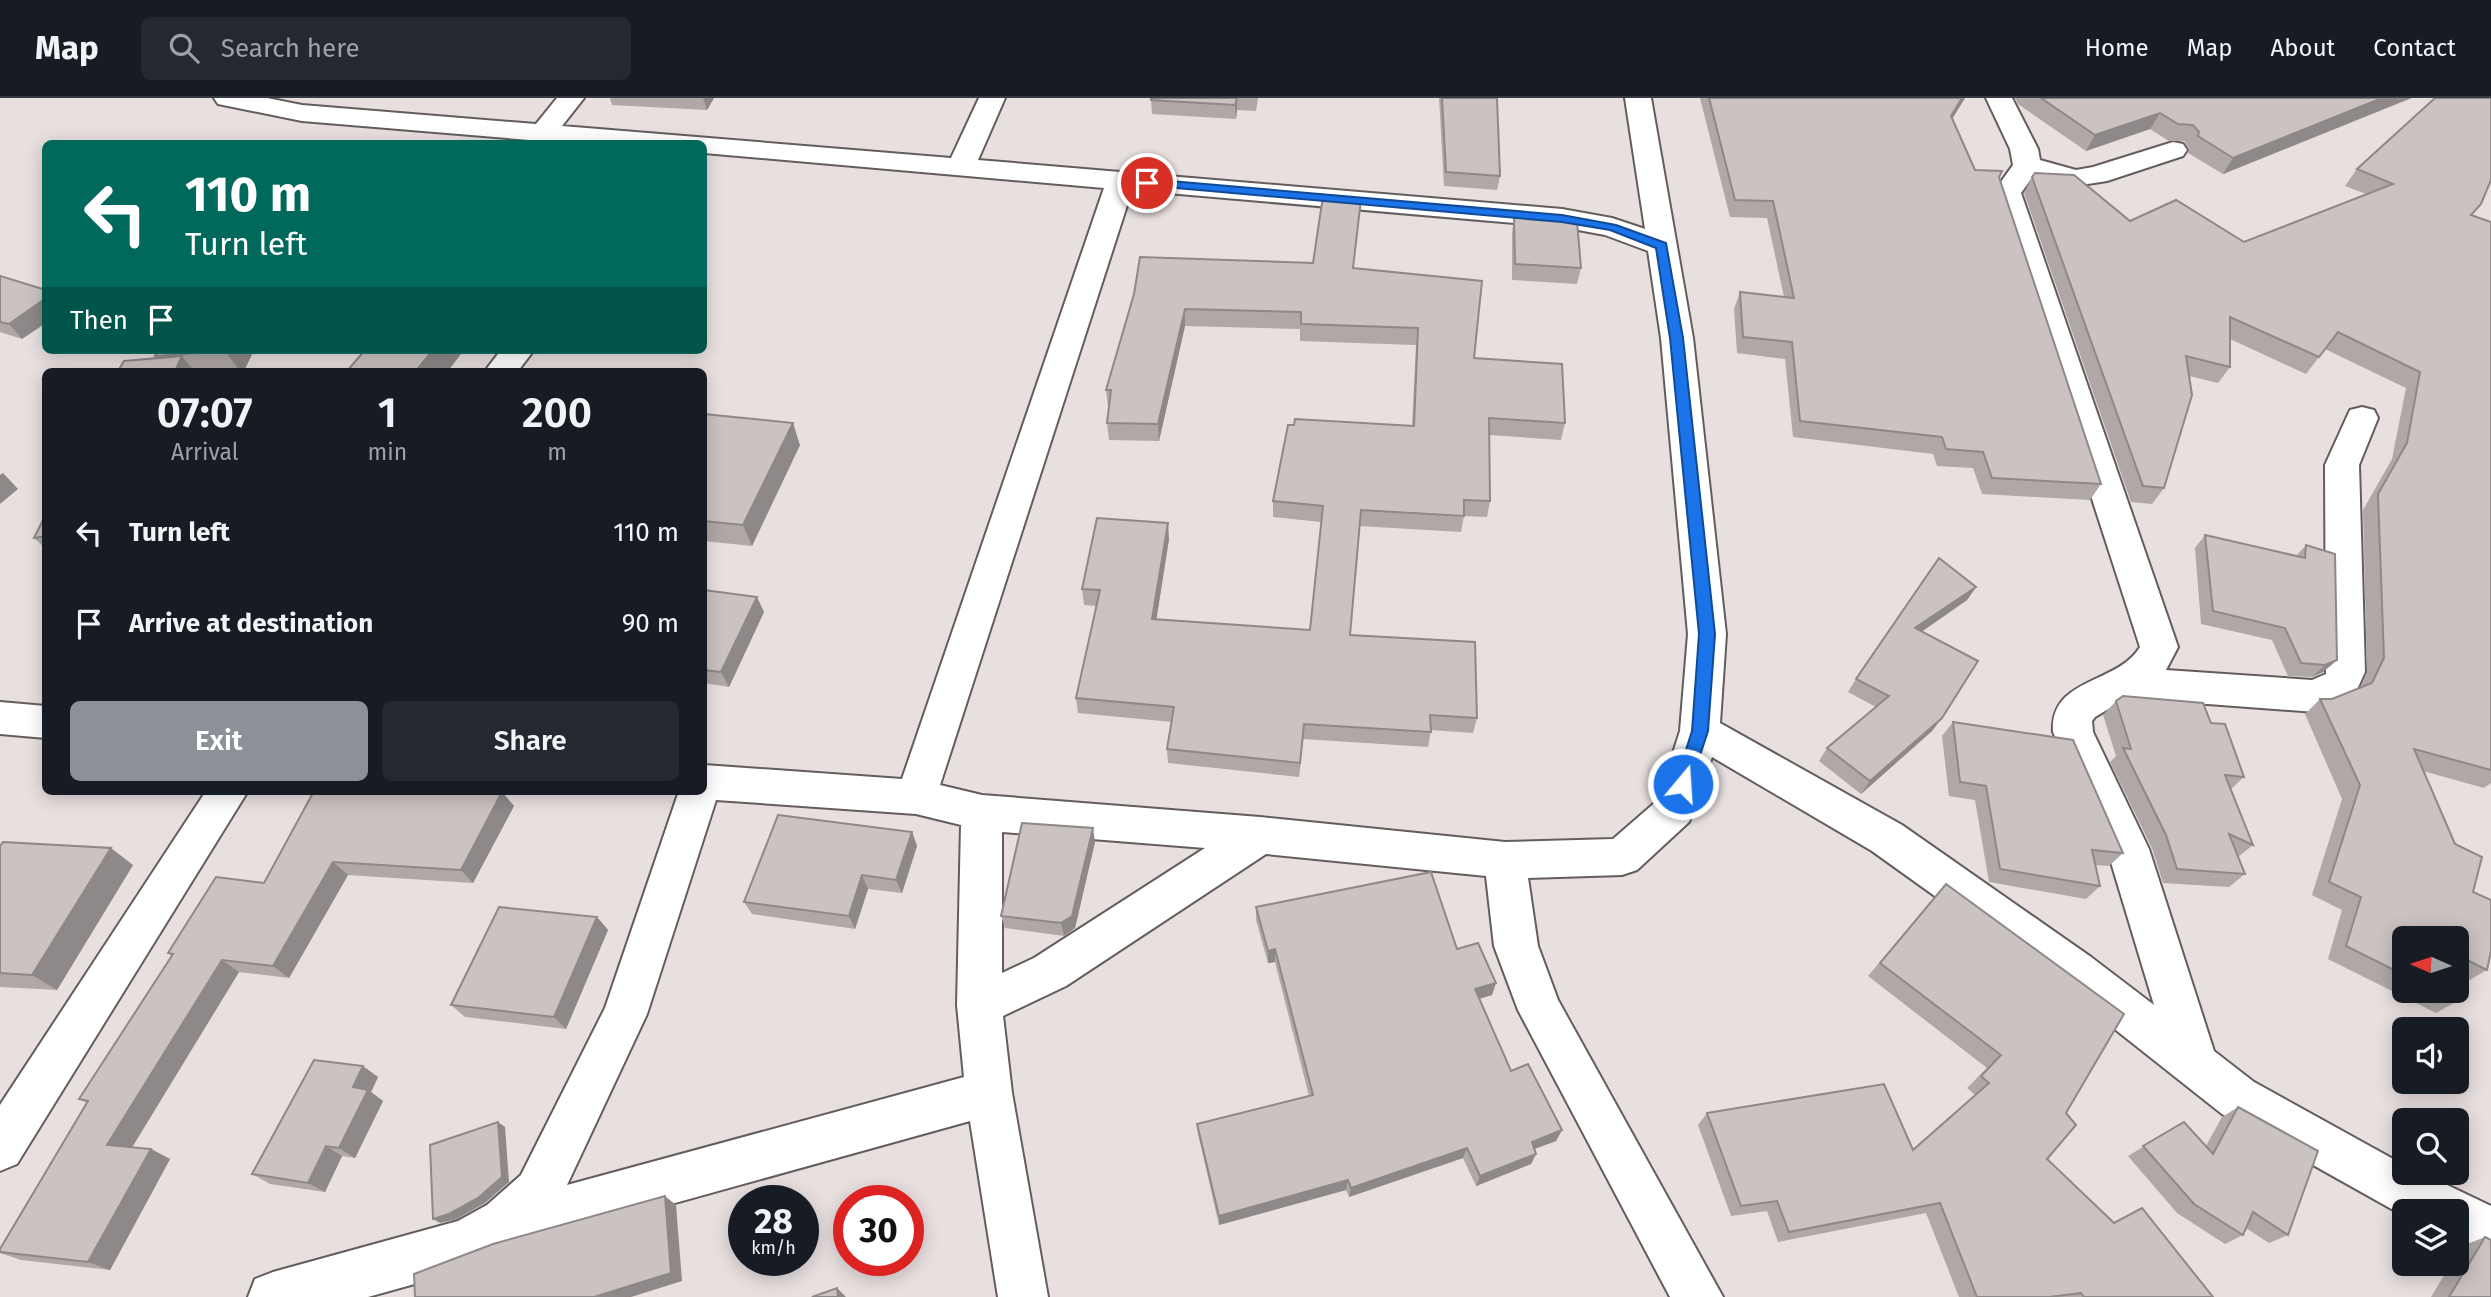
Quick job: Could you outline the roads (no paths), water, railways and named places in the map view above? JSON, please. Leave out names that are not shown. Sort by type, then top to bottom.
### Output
[{"type":"street","points":[[227,98],[302,113],[642,140]]},
{"type":"street","points":[[544,131],[571,98]]},
{"type":"street","points":[[961,167],[992,98]]},
{"type":"street","points":[[707,782],[916,797],[982,813],[1260,835],[1505,860],[1622,857],[1675,810],[1700,731],[1707,634],[1676,338],[1637,98]]},
{"type":"street","points":[[1999,98],[2024,149],[2027,165],[2007,193],[2159,647],[2154,662],[2126,683],[2080,703],[2072,716],[2073,732],[2127,849],[2195,1064]]},
{"type":"street","points":[[707,145],[1562,218],[1612,227],[1662,246]]},
{"type":"street","points":[[2027,165],[2075,178],[2098,175],[2173,150]]},
{"type":"street","points":[[916,797],[1121,180]]},
{"type":"street","points":[[503,368],[515,354]]},
{"type":"street","points":[[2126,683],[2315,696],[2340,685],[2346,672],[2342,465],[2362,418]]},
{"type":"street","points":[[0,718],[42,722]]},
{"type":"street","points":[[1700,731],[1887,838],[2075,971],[2238,1098],[2423,1199]]},
{"type":"street","points":[[0,1147],[225,795]]},
{"type":"street","points":[[273,1297],[456,1249],[498,1228],[524,1209],[538,1192],[625,1014],[698,795]]},
{"type":"street","points":[[982,813],[979,1005],[989,1093],[1023,1297]]},
{"type":"street","points":[[979,1005],[1050,972],[1260,835]]},
{"type":"street","points":[[1505,860],[1516,946],[1540,1010],[1698,1297]]},
{"type":"street","points":[[498,1228],[989,1093]]},
{"type":"street","points":[[2469,1221],[2491,1231]]}]
